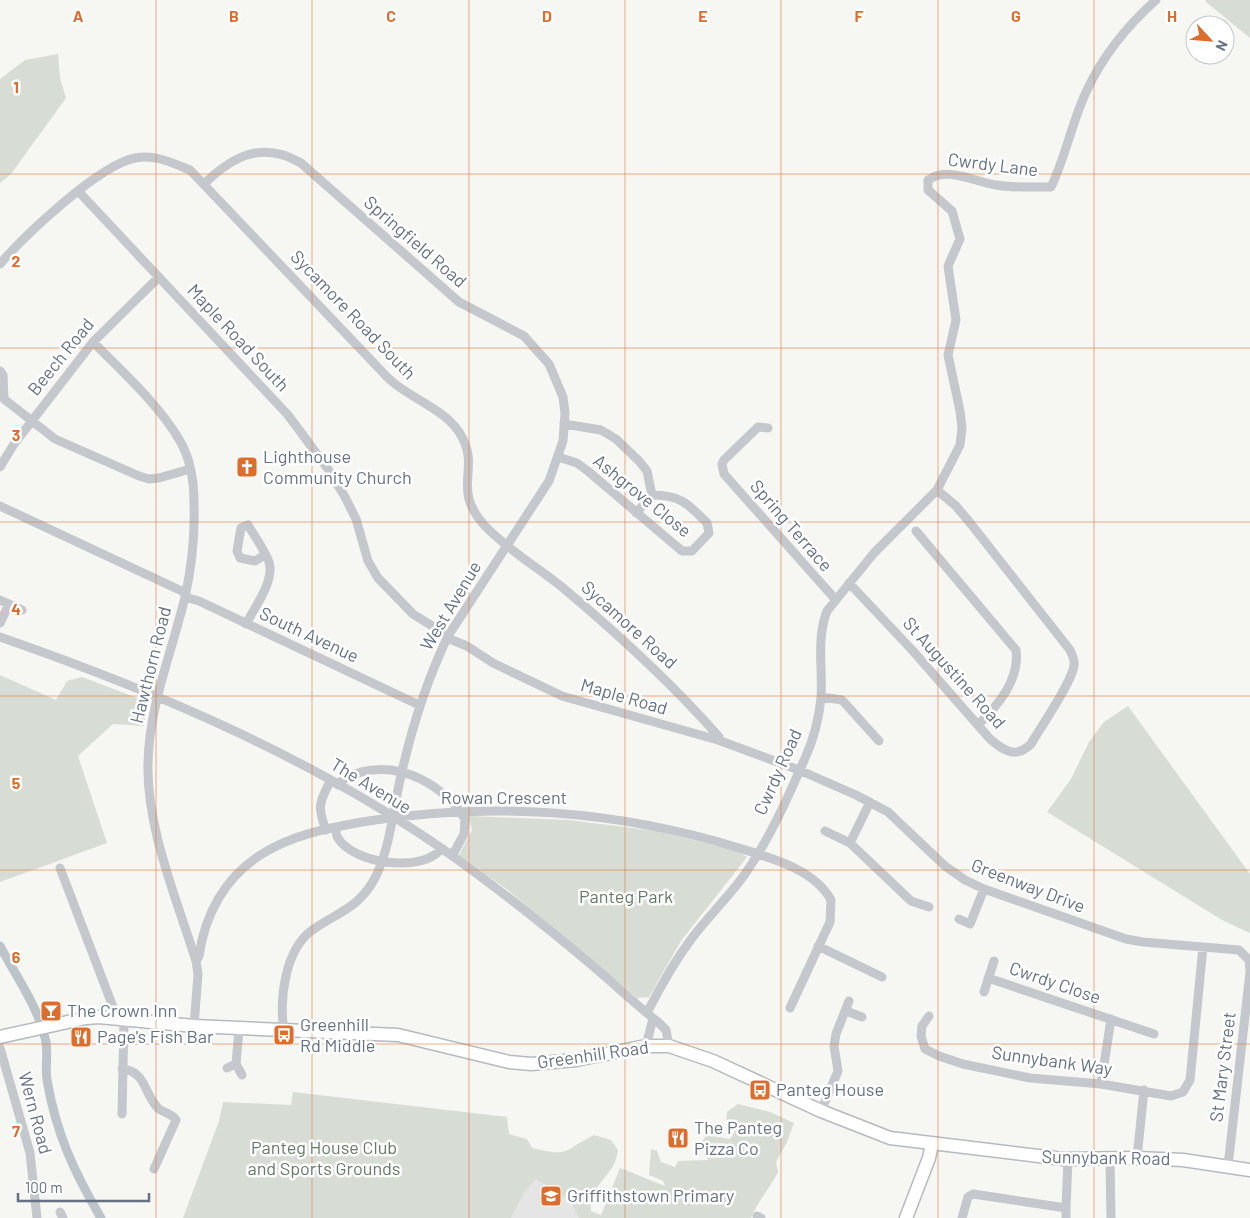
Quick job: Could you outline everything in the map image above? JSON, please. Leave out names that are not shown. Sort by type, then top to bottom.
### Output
[{"type":"street","name":"Cwrdy Lane","points":[[937,490],[960,445],[962,428],[948,355],[956,320],[948,266],[960,239],[952,211],[928,190],[928,180],[935,175],[952,175],[996,185],[1051,187],[1087,90],[1108,54],[1136,18],[1156,0]]},
{"type":"street","name":"Springfield Road","points":[[205,183],[238,157],[267,152],[289,156],[301,163],[459,302],[510,328],[537,348],[549,364],[557,380],[563,397],[564,424]]},
{"type":"street","name":"Sycamore Road South","points":[[0,264],[41,224],[104,170],[136,157],[171,161],[190,170],[205,183],[389,379],[413,398],[445,416],[454,426],[464,440],[467,452],[466,495],[470,506],[488,528],[507,544]]},
{"type":"street","name":"Maple Road South","points":[[79,192],[288,415],[328,469],[356,519],[368,561],[378,578],[413,614],[448,637]]},
{"type":"street","name":"Beech Road","points":[[0,467],[31,421],[92,342],[159,277]]},
{"type":"street","name":"Hawthorn Road","points":[[92,342],[170,426],[181,442],[194,486],[194,546],[186,595],[158,698],[150,738],[148,790],[154,828],[196,961],[198,974],[194,1026]]},
{"type":"street","points":[[0,370],[3,375],[4,399],[55,439],[149,479],[190,469]]},
{"type":"street","name":"West Avenue","points":[[284,1030],[285,984],[291,957],[310,932],[359,902],[372,883],[382,860],[419,705],[448,637],[549,481],[558,457],[564,424]]},
{"type":"street","name":"Ashgrove Close","points":[[558,457],[577,464],[589,472],[636,513],[687,552],[692,551],[709,533],[708,523],[682,499],[667,495],[652,495],[647,471],[640,461],[616,439],[601,430],[564,424]]},
{"type":"street","name":"Spring Terrace","points":[[768,428],[758,427],[724,460],[722,464],[724,474],[835,598]]},
{"type":"street","name":"Cwrdy Road","points":[[646,1046],[650,1015],[660,986],[691,939],[739,883],[758,854],[799,770],[815,729],[821,697],[822,621],[835,598],[874,553],[937,490]]},
{"type":"street","name":"St Augustine Road","points":[[849,583],[913,650],[978,725],[1001,748],[1015,753],[1024,751],[1031,744],[1069,678],[1074,665],[1073,658],[1070,650],[977,530],[956,506],[937,490]]},
{"type":"street","points":[[636,513],[652,495]]},
{"type":"street","name":"South Avenue","points":[[0,506],[419,705]]},
{"type":"street","points":[[246,624],[267,581],[270,564],[265,555],[248,525],[241,528],[237,551],[240,558],[255,562],[265,555]]},
{"type":"street","points":[[916,531],[1016,650],[1016,669],[1004,694],[994,709],[978,725]]},
{"type":"street","name":"Sycamore Road","points":[[507,544],[561,587],[643,658],[703,718],[719,737],[718,740]]},
{"type":"street","points":[[0,600],[22,610]]},
{"type":"street","points":[[0,623],[9,604]]},
{"type":"street","name":"The Avenue","points":[[0,637],[109,676],[238,732],[334,782],[392,817],[452,856],[516,903],[650,1015],[666,1030],[669,1046]]},
{"type":"street","name":"Maple Road","points":[[448,637],[493,663],[562,696],[718,740],[799,770]]},
{"type":"street","points":[[821,697],[842,700],[879,741]]},
{"type":"street","points":[[326,830],[320,816],[319,806],[334,782],[366,771],[392,770],[402,772],[431,784],[460,811],[465,819],[464,834],[452,856]]},
{"type":"street","name":"Greenway Drive","points":[[799,770],[870,802],[902,823],[944,866],[984,890],[1126,939],[1239,950],[1245,955]]},
{"type":"street","points":[[850,843],[870,802]]},
{"type":"street","name":"Rowan Crescent","points":[[196,961],[199,956],[203,933],[215,904],[246,866],[276,846],[298,837],[336,827],[392,817],[460,811],[515,812],[604,818],[688,832],[758,854]]},
{"type":"street","points":[[336,827],[338,838],[346,847],[362,856],[395,863],[423,862],[435,856],[441,849]]},
{"type":"street","points":[[825,832],[850,843],[909,905],[929,907]]},
{"type":"street","points":[[758,854],[814,878],[826,891],[831,900],[830,922],[790,1008]]},
{"type":"street","points":[[60,868],[121,1020],[122,1114]]},
{"type":"street","points":[[958,919],[970,924],[984,890]]},
{"type":"street","points":[[818,946],[882,977]]},
{"type":"street","name":"Sunnybank Way","points":[[929,1016],[922,1026],[922,1043],[925,1048],[939,1056],[962,1064],[1030,1078],[1101,1084],[1171,1096],[1183,1092],[1190,1080],[1203,947]]},
{"type":"street","name":"St Mary Street","points":[[1228,1166],[1247,1031],[1250,971],[1249,960],[1245,955]]},
{"type":"street","points":[[984,992],[994,961]]},
{"type":"street","name":"Cwrdy Close","points":[[988,978],[1154,1034]]},
{"type":"street","points":[[821,1111],[838,1071],[834,1046],[836,1034],[849,1001]]},
{"type":"street","points":[[846,1011],[862,1017]]},
{"type":"street","name":"Greenhill Road","points":[[0,1037],[86,1018],[239,1029],[398,1035],[509,1062],[531,1064],[576,1060],[646,1046],[669,1046],[714,1061],[821,1111],[890,1138],[932,1144]]},
{"type":"street","points":[[1101,1084],[1110,1020]]},
{"type":"street","points":[[239,1029],[232,1066],[242,1075]]},
{"type":"street","name":"Wern Road","points":[[0,1048],[30,1153],[37,1218]]},
{"type":"street","points":[[122,1069],[135,1072],[144,1081],[157,1106],[172,1115],[176,1120],[154,1169]]},
{"type":"street","points":[[1137,1158],[1144,1090]]},
{"type":"street","points":[[906,1218],[929,1158],[932,1144]]},
{"type":"street","name":"Sunnybank Road","points":[[932,1144],[1068,1160],[1137,1158],[1183,1160],[1250,1170]]},
{"type":"street","points":[[1110,1159],[1111,1218]]},
{"type":"street","points":[[1066,1218],[1068,1160]]},
{"type":"street","points":[[962,1218],[968,1197],[972,1194],[1066,1208]]},
{"type":"shaded area","name":"Griffithstown Primary","points":[[533,1174],[585,1199],[591,1218],[511,1218]]},
{"type":"green space","points":[[1205,0],[1250,0],[1250,38],[1235,26],[1235,15],[1222,15]]},
{"type":"green space","points":[[58,54],[60,78],[66,98],[11,174],[0,183],[0,79],[25,60]]},
{"type":"green space","points":[[0,675],[56,700],[67,681],[82,677],[148,702],[144,726],[113,724],[78,756],[107,843],[0,882]]},
{"type":"green space","points":[[1128,706],[1250,874],[1250,933],[1222,920],[1047,812],[1071,779],[1089,742],[1104,722]]},
{"type":"green space","name":"Panteg Park","points":[[468,816],[569,820],[657,831],[737,851],[747,857],[681,941],[649,997],[637,998],[509,891],[459,855],[472,830]]},
{"type":"green space","name":"Panteg House Club and Sports Grounds","points":[[293,1092],[507,1117],[509,1134],[527,1139],[532,1148],[545,1151],[566,1151],[594,1135],[611,1140],[618,1150],[616,1160],[594,1192],[591,1204],[591,1211],[601,1215],[620,1168],[665,1186],[663,1181],[649,1175],[651,1149],[657,1151],[661,1162],[675,1167],[678,1161],[708,1160],[700,1145],[706,1135],[730,1139],[735,1131],[726,1123],[727,1112],[738,1104],[770,1112],[794,1123],[787,1142],[776,1162],[778,1172],[751,1218],[579,1218],[570,1200],[536,1179],[524,1193],[511,1218],[183,1218],[219,1121],[223,1102],[291,1105]]},
{"type":"waterway","points":[[0,946],[26,992],[43,1029],[47,1052],[47,1080],[55,1117],[74,1168],[101,1218]]},
{"type":"place","name":"Lighthouse Community Church","points":[[247,467]]},
{"type":"place","name":"The Crown Inn","points":[[51,1011]]},
{"type":"place","name":"Greenhill Rd Middle","points":[[284,1035]]},
{"type":"place","name":"Page's Fish Bar","points":[[81,1037]]},
{"type":"place","name":"Panteg House","points":[[760,1090]]},
{"type":"place","name":"The Panteg Pizza Co","points":[[678,1138]]},
{"type":"place","name":"Griffithstown Primary","points":[[551,1196]]}]
